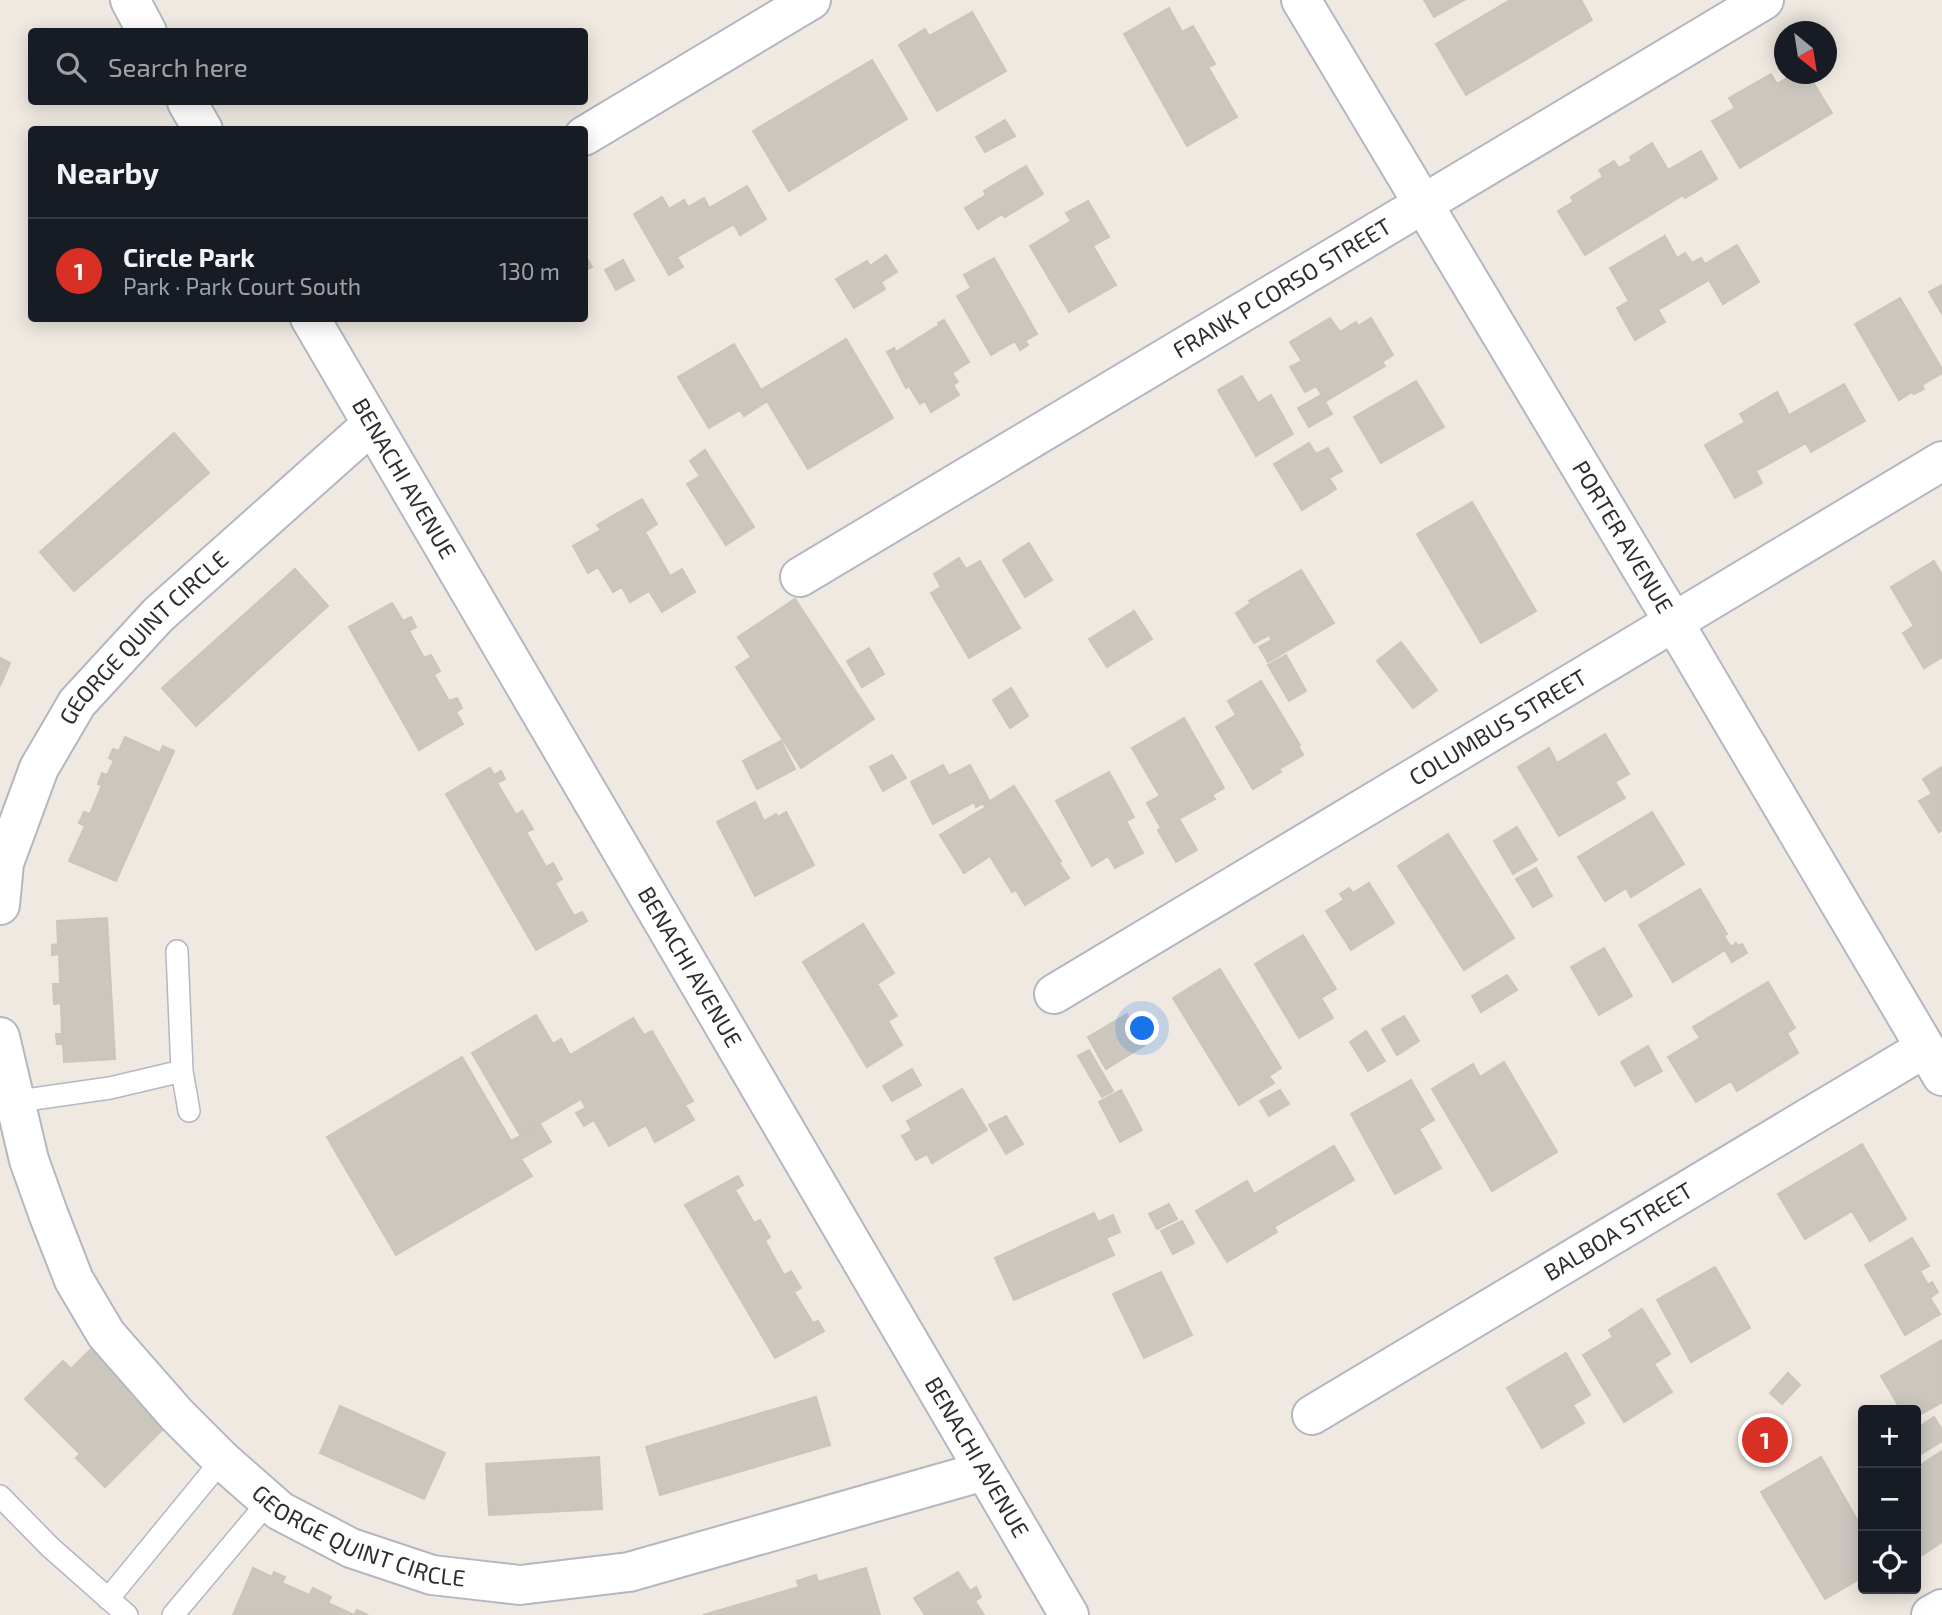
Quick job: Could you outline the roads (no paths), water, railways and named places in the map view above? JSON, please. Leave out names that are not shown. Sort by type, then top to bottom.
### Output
[{"type":"street","points":[[130,0],[146,28]]},
{"type":"street","points":[[588,134],[811,0]]},
{"type":"street","name":"PORTER AVENUE","points":[[1301,0],[1933,1062]]},
{"type":"street","name":"FRANK P CORSO STREET","points":[[800,577],[1764,0]]},
{"type":"street","points":[[189,105],[201,126]]},
{"type":"street","name":"BENACHI AVENUE","points":[[312,322],[1069,1615]]},
{"type":"street","name":"GEORGE QUINT CIRCLE","points":[[0,905],[4,863],[38,768],[77,703],[158,615],[371,425]]},
{"type":"street","name":"COLUMBUS STREET","points":[[1054,994],[1942,461]]},
{"type":"street","name":"GEORGE QUINT CIRCLE","points":[[0,1037],[7,1103],[74,1280],[106,1334],[177,1415],[279,1511],[351,1548],[432,1575],[520,1585],[629,1572],[984,1471]]},
{"type":"street","name":"BALBOA STREET","points":[[1312,1415],[1933,1062]]},
{"type":"street","points":[[1931,1615],[1942,1609]]},
{"type":"lane","points":[[177,951],[182,1071],[189,1111]]},
{"type":"lane","points":[[7,1103],[110,1088],[182,1071]]},
{"type":"lane","points":[[108,1599],[222,1460]]},
{"type":"lane","points":[[0,1496],[50,1547],[127,1615]]},
{"type":"lane","points":[[173,1615],[269,1502]]},
{"type":"place","name":"Circle Park","points":[[1765,1440]]}]
